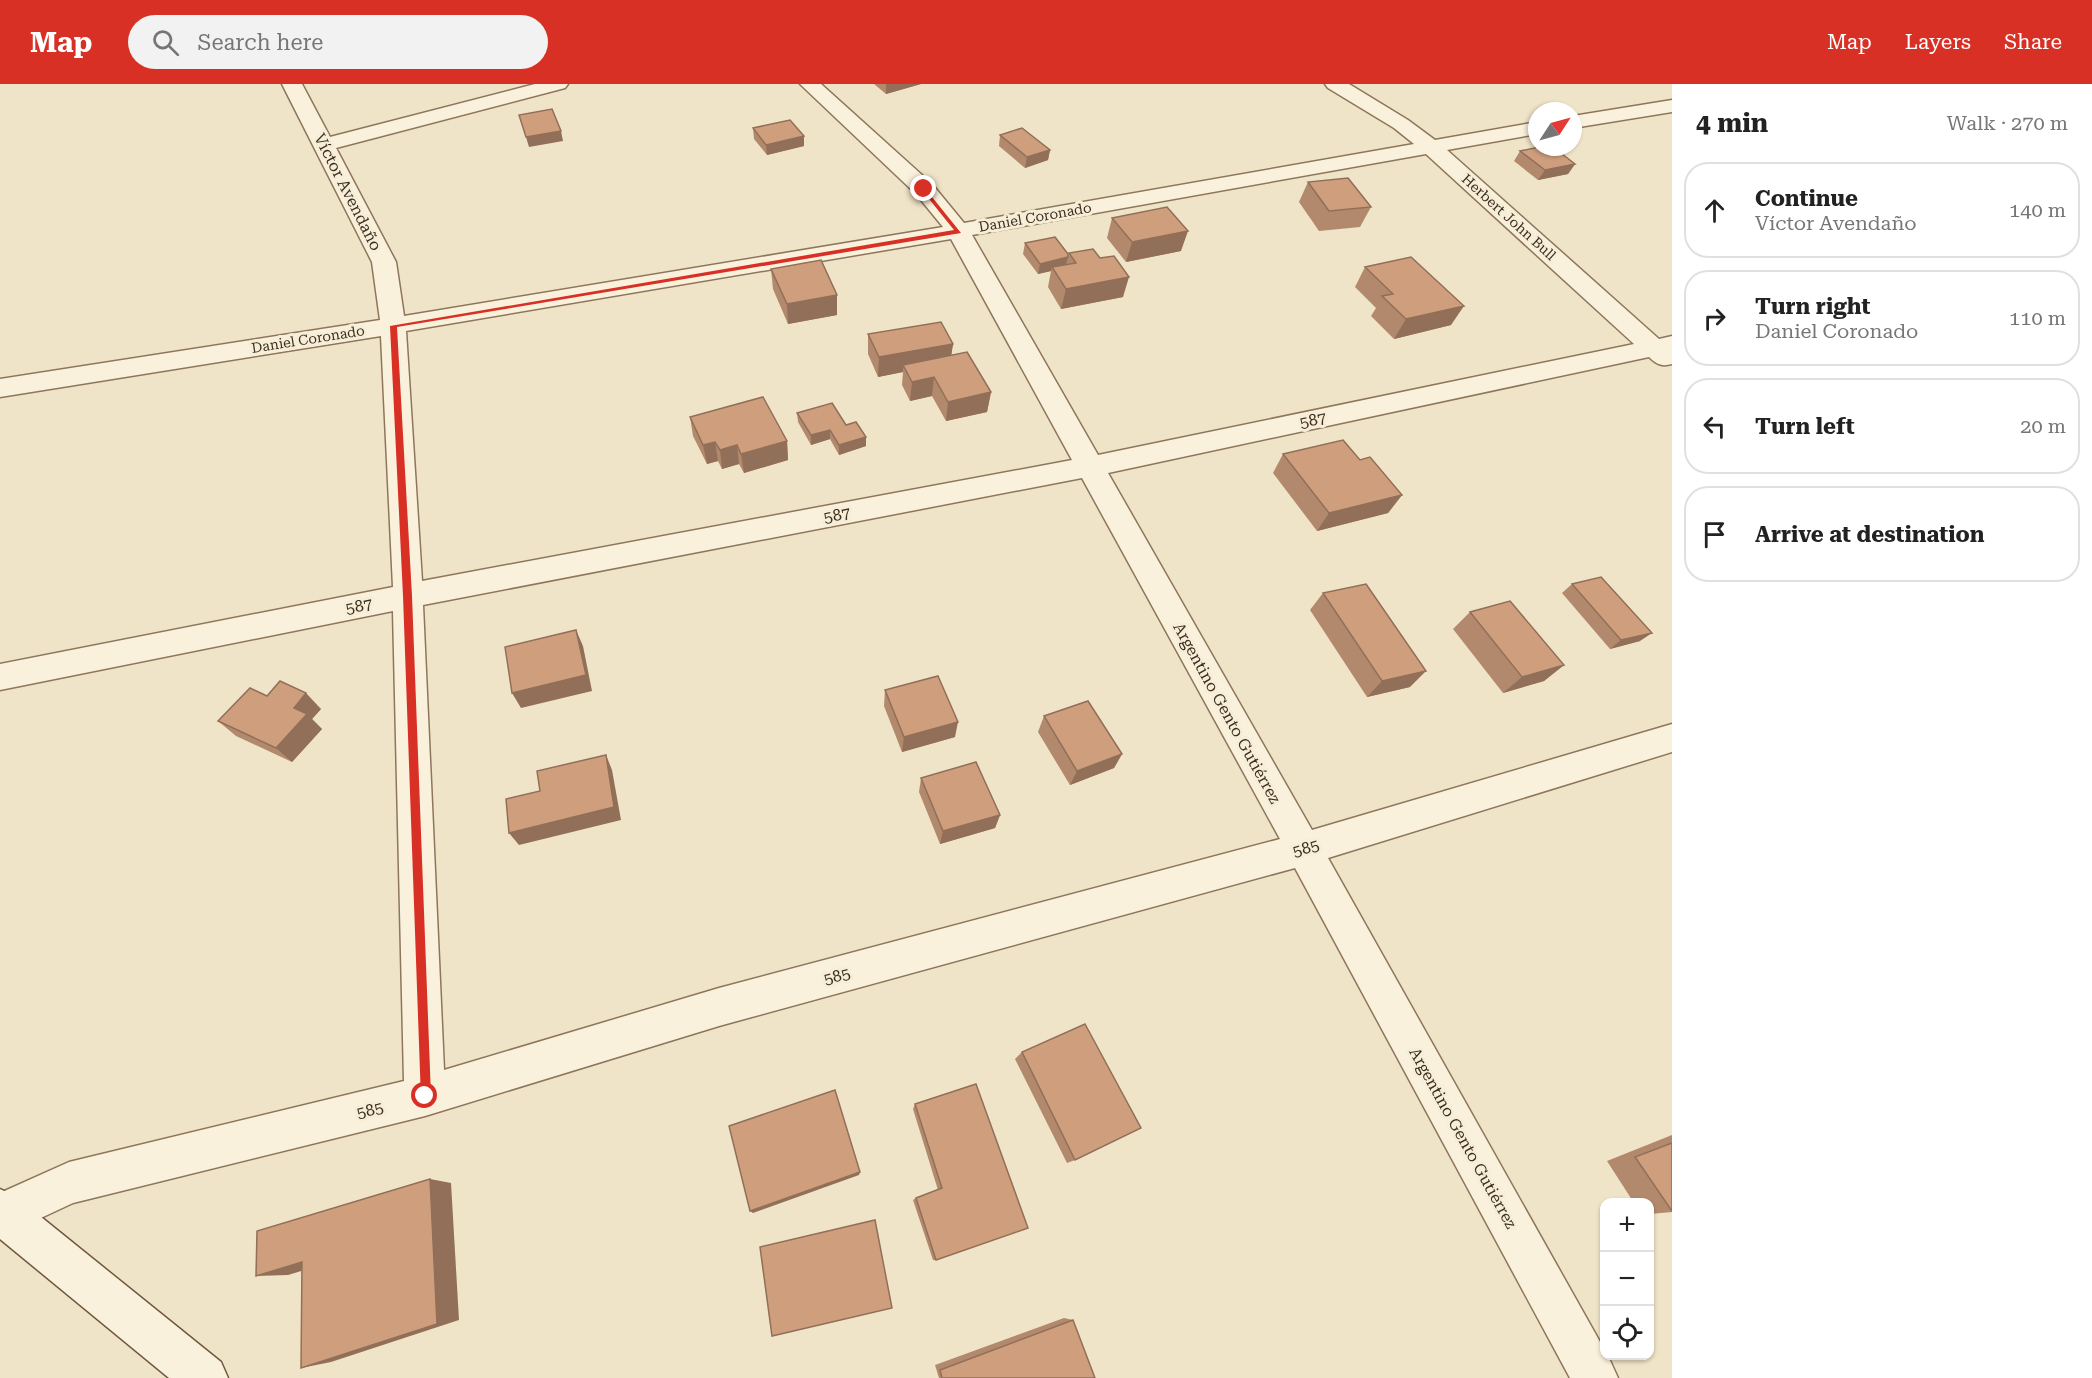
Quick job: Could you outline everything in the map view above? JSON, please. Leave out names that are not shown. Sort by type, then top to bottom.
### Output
[{"type":"street","name":"Víctor Avendaño","points":[[292,84],[384,262],[393,326],[408,596],[425,1096]]},
{"type":"street","points":[[324,145],[558,84]]},
{"type":"street","name":"Argentino Gento Gutiérrez","points":[[810,84],[924,189],[958,231],[1304,849],[1595,1378]]},
{"type":"street","name":"Herbert John Bull","points":[[1335,84],[1401,124],[1430,146],[1666,352]]},
{"type":"street","points":[[1582,121],[1672,106]]},
{"type":"street","name":"Daniel Coronado","points":[[0,388],[393,326],[958,231],[1528,130]]},
{"type":"street","name":"587","points":[[0,677],[408,596],[1089,468],[1666,352]]},
{"type":"street","name":"585","points":[[1,1213],[69,1183],[425,1096],[719,1007],[1304,849],[1672,738]]},
{"type":"street","points":[[1,1213],[205,1378]]},
{"type":"building","points":[[552,109],[561,131],[526,137],[519,115]]},
{"type":"building","points":[[790,120],[804,136],[766,145],[753,128]]},
{"type":"building","points":[[1022,128],[1050,150],[1027,157],[1000,135]]},
{"type":"building","points":[[1528,149],[1528,156],[1565,156],[1575,164],[1545,170],[1520,151]]},
{"type":"building","points":[[1348,178],[1371,207],[1329,211],[1308,182]]},
{"type":"building","points":[[1167,207],[1188,231],[1132,242],[1112,218]]},
{"type":"building","points":[[1055,237],[1068,257],[1040,264],[1025,243]]},
{"type":"building","points":[[1093,249],[1100,258],[1114,256],[1129,277],[1066,289],[1052,267],[1076,263],[1069,253]]},
{"type":"building","points":[[1411,257],[1464,306],[1406,319],[1382,296],[1393,294],[1365,267]]},
{"type":"building","points":[[821,260],[837,295],[787,304],[771,269]]},
{"type":"building","points":[[941,322],[953,344],[879,357],[868,334]]},
{"type":"building","points":[[967,352],[991,392],[948,402],[934,377],[912,382],[903,365]]},
{"type":"building","points":[[763,397],[787,441],[741,454],[737,445],[720,450],[715,442],[703,445],[690,417]]},
{"type":"building","points":[[832,403],[846,425],[856,422],[866,437],[839,445],[830,430],[811,435],[797,413]]},
{"type":"building","points":[[1343,440],[1360,460],[1370,457],[1402,495],[1329,513],[1283,454]]},
{"type":"building","points":[[1601,577],[1652,633],[1621,640],[1572,584]]},
{"type":"building","points":[[1366,584],[1426,671],[1382,681],[1323,593]]},
{"type":"building","points":[[1510,601],[1564,665],[1522,677],[1470,612]]},
{"type":"building","points":[[576,630],[586,675],[512,693],[505,647]]},
{"type":"building","points":[[938,676],[958,722],[904,737],[885,690]]},
{"type":"building","points":[[280,681],[306,693],[294,708],[307,714],[276,748],[218,721],[250,688],[267,696]]},
{"type":"building","points":[[1088,701],[1122,754],[1077,771],[1044,716]]},
{"type":"building","points":[[606,755],[614,807],[509,833],[506,799],[540,791],[537,771]]},
{"type":"building","points":[[976,762],[1000,815],[943,831],[921,778]]},
{"type":"building","points":[[1085,1024],[1141,1128],[1075,1160],[1022,1052]]},
{"type":"building","points":[[976,1084],[1028,1228],[936,1260],[916,1198],[942,1188],[915,1104]]},
{"type":"building","points":[[835,1090],[860,1172],[750,1211],[729,1126]]},
{"type":"building","points":[[1672,1143],[1672,1211],[1635,1157]]},
{"type":"building","points":[[430,1179],[437,1324],[301,1368],[302,1262],[256,1276],[257,1231]]},
{"type":"building","points":[[875,1220],[892,1308],[772,1336],[760,1247]]},
{"type":"building","points":[[1073,1320],[1095,1378],[942,1378],[940,1370]]},
{"type":"route","points":[[425,1096],[408,596],[393,326],[958,231],[924,189]]}]
